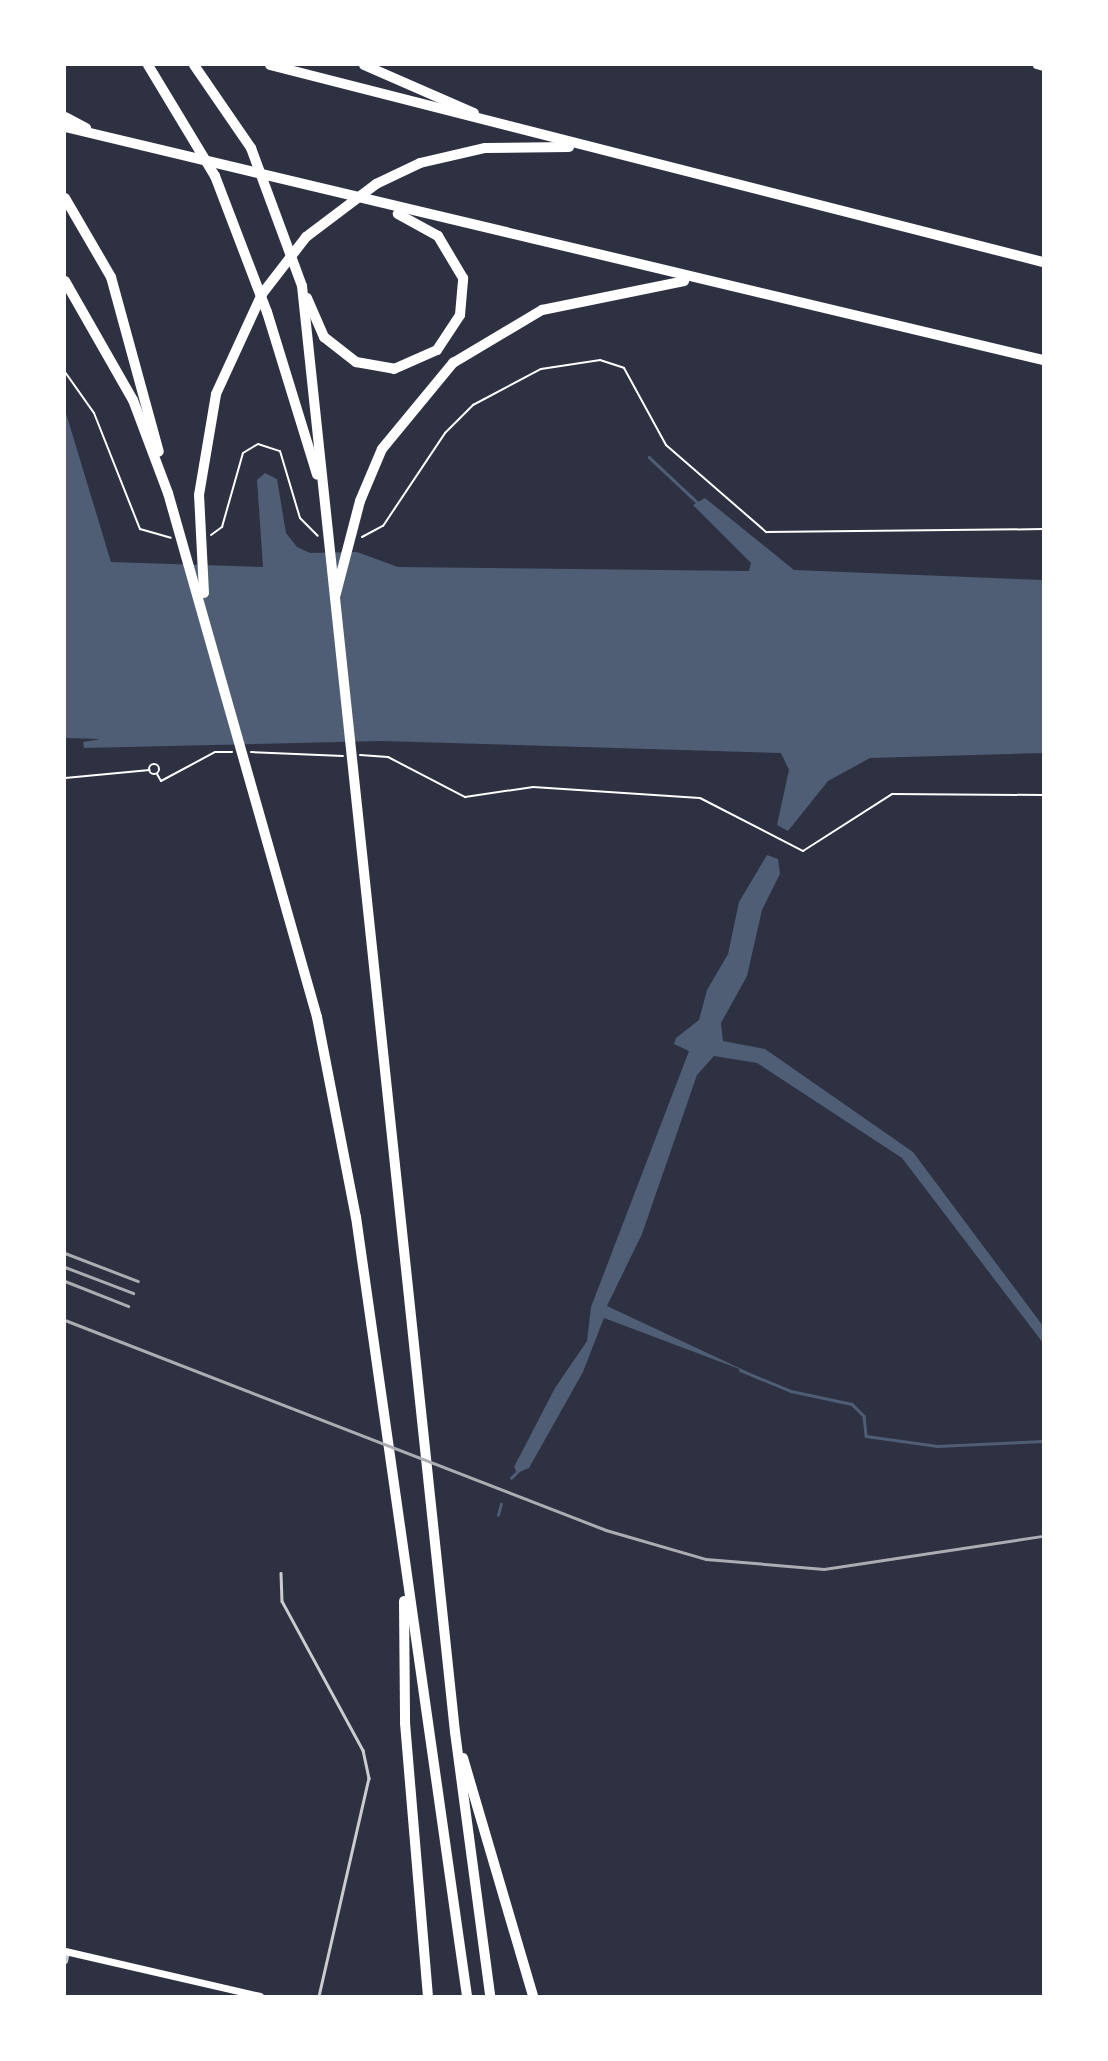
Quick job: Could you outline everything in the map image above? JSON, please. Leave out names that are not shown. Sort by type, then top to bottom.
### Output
[{"type":"highway","points":[[148,65],[215,176],[273,334],[322,488]]},
{"type":"highway","points":[[194,65],[251,148],[302,286],[324,337],[344,355],[379,368],[416,363],[446,342],[463,303],[460,266],[438,236],[385,207]]},
{"type":"highway","points":[[270,65],[1043,262]]},
{"type":"highway","points":[[364,65],[503,126]]},
{"type":"highway","points":[[65,117],[101,136]]},
{"type":"highway","points":[[65,127],[477,230],[1043,360]]},
{"type":"highway","points":[[206,608],[198,527],[202,459],[227,362],[262,294],[306,237],[376,184],[420,163],[485,148],[587,147]]},
{"type":"highway","points":[[65,198],[97,246],[116,290],[168,493],[206,608],[267,831],[337,1107],[467,1996]]},
{"type":"highway","points":[[333,604],[354,523],[391,434],[430,384],[473,347],[565,303],[690,279]]},
{"type":"highway","points":[[65,281],[133,400],[168,493]]},
{"type":"highway","points":[[302,286],[358,841],[455,1732],[490,1996]]},
{"type":"highway","points":[[403,1558],[405,1723],[429,1996]]},
{"type":"highway","points":[[455,1732],[533,1996]]},
{"type":"main road","points":[[1036,65],[1043,67]]},
{"type":"main road","points":[[66,1951],[246,1995],[260,1996]]},
{"type":"street","points":[[65,1962],[66,1951]]},
{"type":"lane","points":[[281,1573],[282,1601],[362,1750],[369,1778],[319,1996]]},
{"type":"path","points":[[355,536],[378,531],[445,433],[488,394],[541,369],[600,360],[624,368],[666,445],[766,532],[1043,529]]},
{"type":"path","points":[[65,372],[94,413],[140,529],[157,538],[179,532]]},
{"type":"path","points":[[205,537],[222,527],[239,462],[258,444],[279,450],[303,525],[324,537]]},
{"type":"path","points":[[65,778],[150,770],[156,765],[160,781],[215,752],[377,755],[465,797],[533,787],[700,798],[803,851],[892,794],[1043,795]]},
{"type":"path","points":[[150,770],[157,774]]},
{"type":"water","points":[[65,410],[111,562],[263,567],[257,480],[265,473],[277,479],[286,533],[297,547],[310,553],[357,552],[398,567],[749,571],[751,563],[693,505],[705,498],[794,570],[1043,580],[1043,753],[870,758],[828,781],[788,831],[777,825],[789,770],[781,753],[381,741],[84,748],[83,742],[100,739],[65,738]]},
{"type":"water","points":[[767,855],[778,859],[780,874],[762,910],[747,976],[721,1023],[723,1041],[765,1049],[913,1152],[1043,1326],[1043,1343],[902,1158],[757,1063],[714,1056],[697,1075],[642,1234],[607,1306],[750,1373],[604,1318],[583,1372],[529,1468],[517,1473],[514,1467],[555,1388],[587,1341],[591,1307],[689,1051],[674,1044],[676,1038],[699,1020],[707,990],[728,954],[739,902]]},
{"type":"waterway","points":[[649,457],[697,502]]},
{"type":"waterway","points":[[740,1370],[791,1391],[852,1404],[864,1416],[866,1436],[937,1446],[1043,1441]]},
{"type":"waterway","points":[[511,1478],[518,1471]]},
{"type":"waterway","points":[[498,1515],[501,1504]]},
{"type":"railway","points":[[65,1253],[138,1281]]},
{"type":"railway","points":[[65,1267],[133,1293]]},
{"type":"railway","points":[[65,1281],[128,1306]]},
{"type":"railway","points":[[65,1320],[606,1530],[706,1559],[824,1569],[1043,1536]]}]
